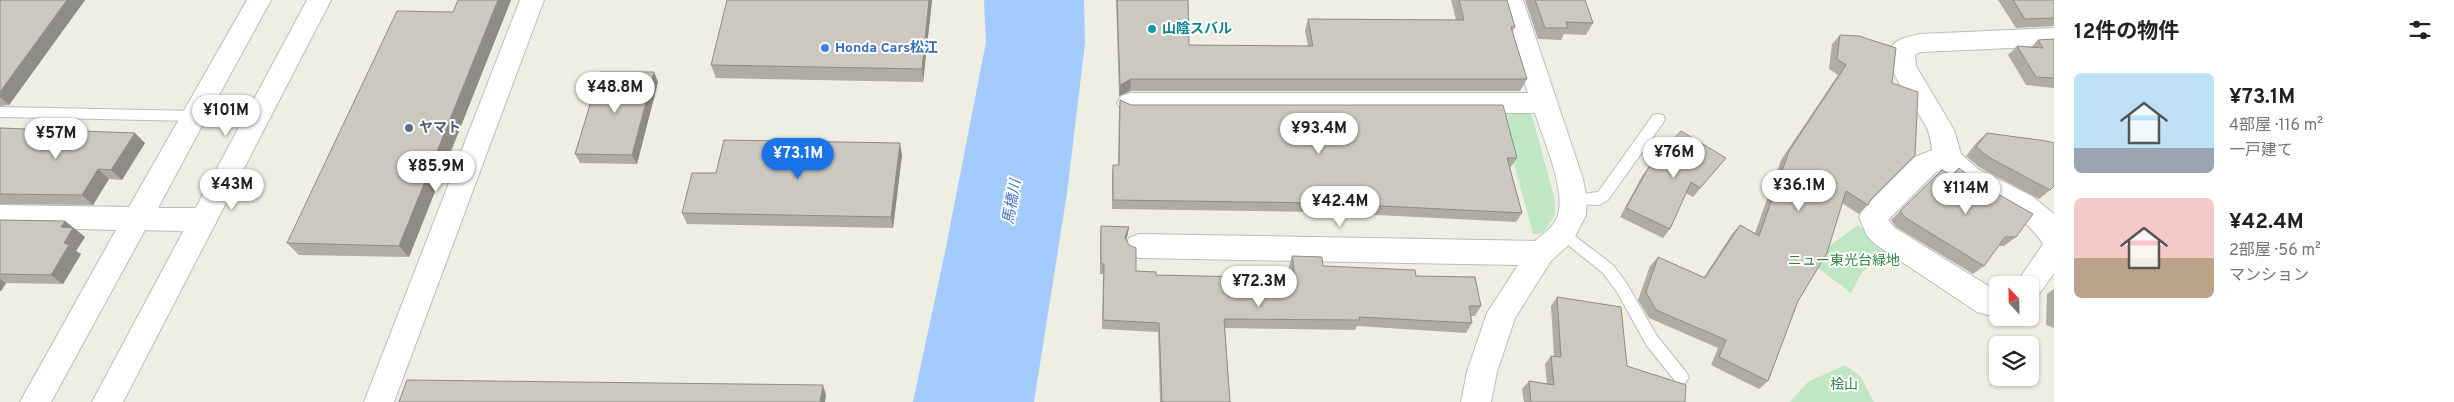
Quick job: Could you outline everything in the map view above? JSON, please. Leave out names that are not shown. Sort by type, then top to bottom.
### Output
[{"type":"street","points":[[34,402],[260,0]]},
{"type":"street","points":[[107,402],[319,0]]},
{"type":"street","points":[[379,402],[532,0]]},
{"type":"street","points":[[1476,402],[1482,372],[1502,313],[1541,254],[1563,233],[1572,216],[1573,200],[1569,179],[1511,0]]},
{"type":"street","points":[[2054,37],[1920,43],[1909,46],[1902,51],[1904,67],[1942,132],[1946,156],[1970,178],[2035,212],[2047,224],[2054,237]]},
{"type":"street","points":[[1130,103],[1544,103]]},
{"type":"street","points":[[196,116],[258,116]]},
{"type":"street","points":[[1946,156],[1925,165],[1873,216],[1877,228],[1884,236],[1989,303]]},
{"type":"street","points":[[0,216],[204,220]]},
{"type":"street","points":[[1139,246],[1541,254]]},
{"type":"street","points":[[2036,276],[2054,251]]},
{"type":"lane","points":[[0,112],[196,116]]},
{"type":"lane","points":[[1573,200],[1599,199],[1603,196],[1658,119]]},
{"type":"lane","points":[[1563,233],[1608,269],[1622,288],[1652,341],[1681,377]]},
{"type":"green space","points":[[1500,111],[1531,112],[1555,200],[1555,215],[1543,233],[1533,234]]},
{"type":"green space","name":"ニュー東光台緑地","points":[[1858,225],[1895,256],[1863,270],[1851,293],[1809,261]]},
{"type":"green space","name":"桧山","points":[[1845,365],[1860,376],[1874,402],[1790,402],[1808,382]]},
{"type":"water","name":"馬橋川","points":[[984,0],[1084,0],[1085,43],[1067,193],[1034,402],[913,402],[945,252],[986,42]]},
{"type":"building","points":[[0,0],[67,0],[0,92]]},
{"type":"building","name":"ヤマト","points":[[458,0],[498,0],[399,246],[287,243],[397,11],[453,12]]},
{"type":"building","name":"Honda Cars松江","points":[[727,0],[929,0],[922,69],[711,65]]},
{"type":"building","points":[[1117,0],[1188,0],[1189,45],[1313,46],[1308,19],[1464,20],[1459,0],[1507,0],[1515,27],[1511,27],[1527,79],[1131,79],[1120,85]]},
{"type":"building","points":[[1535,0],[1585,0],[1593,23],[1566,22],[1568,28],[1545,28]]},
{"type":"building","points":[[2013,0],[2054,0],[2054,18],[2025,19]]},
{"type":"building","points":[[1840,35],[1859,36],[1896,48],[1892,83],[1918,92],[1915,155],[1871,199],[1868,205],[1846,191],[1827,253],[1798,301],[1768,381],[1719,357],[1726,340],[1656,310],[1646,292],[1658,257],[1705,278],[1740,225],[1759,236],[1789,151],[1846,65],[1837,59]]},
{"type":"building","points":[[2054,39],[2054,78],[2036,77],[2017,46],[2043,48],[2038,40]]},
{"type":"building","points":[[600,72],[654,72],[632,155],[575,154]]},
{"type":"building","points":[[1120,100],[1131,105],[1503,105],[1517,158],[1507,158],[1522,213],[1321,203],[1113,200],[1113,165],[1119,165]]},
{"type":"building","points":[[0,128],[135,133],[111,170],[98,169],[82,195],[0,194]]},
{"type":"building","points":[[1681,131],[1726,158],[1700,188],[1691,182],[1670,229],[1626,208],[1649,167]]},
{"type":"building","points":[[1987,133],[2054,143],[2054,186],[2050,190],[1990,158],[1976,147]]},
{"type":"building","points":[[724,140],[900,143],[891,217],[682,213],[692,173],[716,173]]},
{"type":"building","points":[[1959,168],[1977,182],[2033,214],[2016,237],[2005,237],[1984,266],[1906,218],[1900,211],[1942,170],[1953,176]]},
{"type":"building","points":[[0,220],[65,221],[61,227],[73,228],[64,243],[69,245],[51,275],[0,274]]},
{"type":"building","points":[[1101,226],[1129,227],[1125,237],[1129,245],[1136,248],[1136,271],[1156,272],[1156,275],[1295,278],[1292,256],[1322,257],[1323,266],[1415,270],[1416,276],[1475,277],[1481,306],[1469,306],[1472,323],[1359,317],[1360,320],[1224,319],[1230,402],[1162,402],[1159,323],[1103,320],[1104,264],[1101,264]]},
{"type":"building","points":[[1557,297],[1621,307],[1627,366],[1686,385],[1685,402],[1531,402],[1529,381],[1554,385],[1551,356],[1561,357]]},
{"type":"building","points":[[407,380],[823,385],[820,402],[399,402]]},
{"type":"place","name":"山陰スバル","points":[[1152,29]]},
{"type":"place","name":"Honda Cars松江","points":[[825,48]]},
{"type":"place","name":"ヤマト","points":[[409,128]]}]
